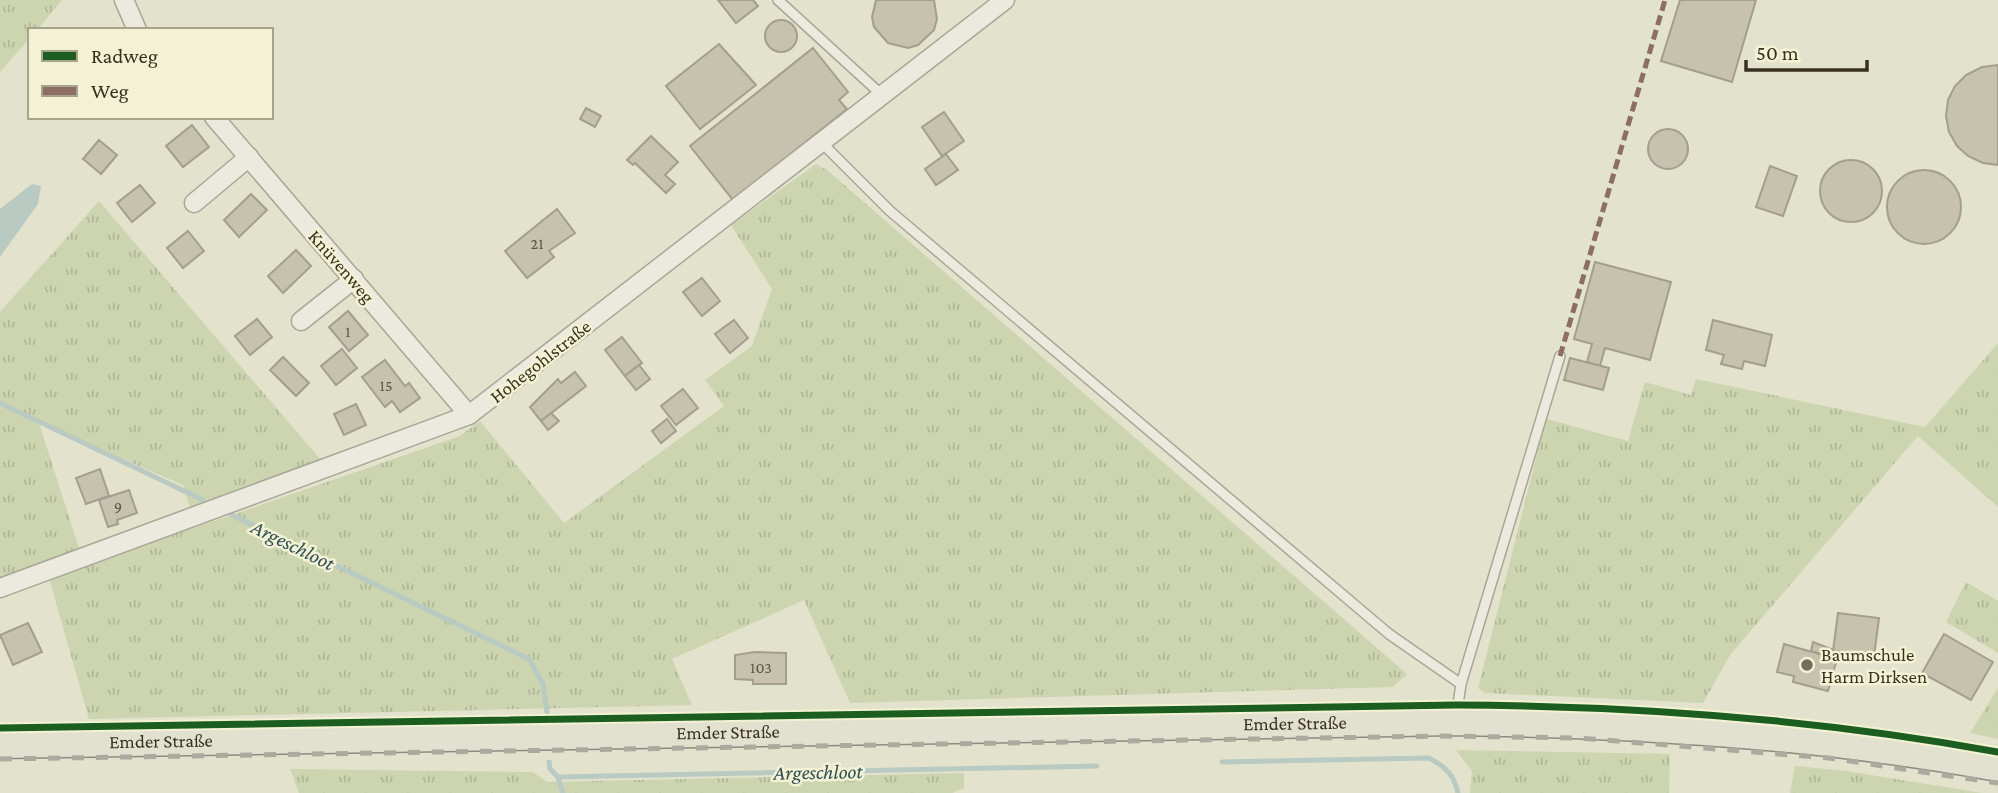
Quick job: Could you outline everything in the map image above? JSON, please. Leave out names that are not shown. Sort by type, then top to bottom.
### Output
[{"type":"main road","name":"Emder Straße","points":[[0,743],[1457,720],[1699,729],[1806,738],[1998,766]]},
{"type":"street","points":[[124,0],[136,28]]},
{"type":"street","name":"Hohegohlstraße","points":[[0,588],[470,415],[1005,0]]},
{"type":"street","name":"Knüvenweg","points":[[216,119],[470,415]]},
{"type":"street","points":[[194,203],[249,157]]},
{"type":"street","points":[[301,321],[354,279]]},
{"type":"lane","points":[[778,0],[883,96]]},
{"type":"lane","points":[[821,142],[922,238],[1390,634],[1461,684]]},
{"type":"lane","points":[[1457,720],[1456,705],[1461,684],[1560,356]]},
{"type":"green space","points":[[0,0],[62,0],[39,28],[28,28],[28,40],[0,72]]},
{"type":"green space","points":[[816,164],[827,170],[1407,674],[1393,687],[850,703],[804,600],[672,659],[692,705],[89,719],[49,578],[460,436],[480,421],[564,523],[724,406],[705,380],[752,346],[772,289],[731,225]]},
{"type":"green space","points":[[99,201],[321,460],[190,508],[183,485],[39,423],[79,548],[0,580],[0,312]]},
{"type":"green space","points":[[1998,343],[1998,507],[1918,436],[1730,655],[1703,703],[1485,693],[1478,688],[1546,419],[1628,441],[1645,382],[1691,395],[1696,379],[1925,427]]},
{"type":"green space","points":[[1966,582],[1998,601],[1998,653],[1946,622]]},
{"type":"green space","points":[[1998,688],[1998,739],[1970,733]]},
{"type":"green space","points":[[1456,750],[1670,754],[1669,793],[1470,793],[1472,771]]},
{"type":"green space","points":[[1795,766],[1846,771],[1982,793],[1790,793]]},
{"type":"green space","points":[[290,769],[533,772],[547,782],[964,773],[964,788],[952,793],[299,793]]},
{"type":"shaded area","points":[[32,184],[41,186],[38,204],[0,257],[0,209]]},
{"type":"building","points":[[718,0],[753,0],[758,6],[736,23]]},
{"type":"building","points":[[876,0],[934,0],[937,19],[934,30],[918,45],[908,48],[888,43],[874,27],[872,17]]},
{"type":"building","points":[[1680,0],[1756,0],[1732,82],[1661,61]]},
{"type":"building","points":[[781,20],[792,25],[797,36],[792,47],[781,52],[770,47],[765,36],[770,25]]},
{"type":"building","points":[[719,44],[756,85],[700,129],[666,86]]},
{"type":"building","points":[[813,48],[848,92],[839,100],[847,109],[733,200],[690,146]]},
{"type":"building","points":[[1998,65],[1998,165],[1983,163],[1968,156],[1957,146],[1949,132],[1946,116],[1948,100],[1955,86],[1966,75],[1982,67]]},
{"type":"building","points":[[586,108],[601,116],[595,127],[580,119]]},
{"type":"building","points":[[944,112],[964,141],[942,156],[922,127]]},
{"type":"building","points":[[192,125],[209,147],[183,167],[166,146]]},
{"type":"building","points":[[1668,129],[1676,130],[1682,135],[1687,141],[1687,157],[1682,163],[1676,168],[1668,169],[1660,168],[1654,163],[1649,157],[1648,149],[1649,141],[1654,135],[1660,130]]},
{"type":"building","points":[[651,136],[678,162],[665,175],[675,184],[666,193],[635,163],[633,165],[627,160]]},
{"type":"building","points":[[99,140],[117,155],[101,174],[83,159]]},
{"type":"building","points":[[946,154],[958,170],[936,185],[925,169]]},
{"type":"building","points":[[1845,160],[1857,160],[1873,169],[1880,179],[1880,203],[1873,213],[1857,222],[1845,222],[1834,217],[1825,208],[1820,197],[1820,185],[1825,174],[1834,165]]},
{"type":"building","points":[[1770,166],[1797,176],[1783,216],[1756,207]]},
{"type":"building","points":[[1924,170],[1938,173],[1950,181],[1958,193],[1961,207],[1958,221],[1950,233],[1938,241],[1924,244],[1910,241],[1898,233],[1890,221],[1887,207],[1890,193],[1898,181],[1910,173]]},
{"type":"building","points":[[140,185],[155,203],[132,222],[117,203]]},
{"type":"building","points":[[251,194],[267,210],[239,237],[224,220]]},
{"type":"building","points":[[557,209],[575,233],[549,251],[554,257],[527,278],[505,251]]},
{"type":"building","points":[[188,231],[204,251],[183,268],[167,248]]},
{"type":"building","points":[[296,250],[311,266],[283,293],[268,276]]},
{"type":"building","points":[[1595,262],[1671,282],[1650,360],[1605,348],[1600,366],[1587,362],[1592,344],[1574,339]]},
{"type":"building","points":[[702,278],[720,301],[702,316],[683,292]]},
{"type":"building","points":[[348,311],[368,335],[349,351],[329,327]]},
{"type":"building","points":[[257,319],[272,337],[250,355],[235,336]]},
{"type":"building","points":[[734,320],[748,338],[730,353],[715,334]]},
{"type":"building","points":[[1713,320],[1772,335],[1765,366],[1744,361],[1742,369],[1721,364],[1724,355],[1706,350]]},
{"type":"building","points":[[622,337],[642,363],[625,376],[605,350]]},
{"type":"building","points":[[342,349],[357,368],[336,385],[321,366]]},
{"type":"building","points":[[283,357],[309,383],[296,396],[270,370]]},
{"type":"building","points":[[1570,358],[1609,368],[1603,390],[1564,380]]},
{"type":"building","points":[[385,360],[405,386],[409,383],[420,398],[400,412],[392,401],[385,407],[362,377]]},
{"type":"building","points":[[639,365],[650,379],[636,390],[625,376]]},
{"type":"building","points":[[575,372],[586,386],[541,421],[530,407],[558,379],[561,383]]},
{"type":"building","points":[[683,389],[698,408],[676,425],[661,406]]},
{"type":"building","points":[[356,404],[366,425],[344,435],[334,414]]},
{"type":"building","points":[[551,413],[559,421],[548,430],[541,421]]},
{"type":"building","points":[[667,419],[676,431],[661,443],[652,431]]},
{"type":"building","points":[[100,469],[109,496],[86,504],[76,478]]},
{"type":"building","points":[[129,490],[137,513],[117,520],[118,524],[108,527],[99,500]]},
{"type":"building","points":[[1838,613],[1879,618],[1874,656],[1833,651]]},
{"type":"building","points":[[28,623],[42,652],[13,665],[0,635]]},
{"type":"building","points":[[1944,634],[1993,662],[1971,700],[1922,673]]},
{"type":"building","points":[[1813,642],[1839,652],[1837,659],[1811,651]]},
{"type":"building","name":"Baumschule Harm Dirksen","points":[[1784,644],[1837,659],[1828,691],[1793,682],[1794,676],[1777,672]]},
{"type":"building","points":[[755,652],[786,653],[786,684],[753,684],[753,680],[735,679],[735,655]]},
{"type":"waterway","name":"Argeschloot","points":[[0,403],[203,500]]},
{"type":"waterway","name":"Argeschloot","points":[[232,515],[529,659],[543,684],[547,712]]},
{"type":"waterway","name":"Argeschloot","points":[[1222,762],[1429,758],[1448,772],[1458,793]]},
{"type":"waterway","name":"Argeschloot","points":[[549,762],[550,769],[558,777],[1097,766]]},
{"type":"waterway","points":[[558,777],[563,793]]},
{"type":"railway","points":[[0,759],[1443,736],[1579,738],[1829,758],[1998,783]]},
{"type":"marked path","points":[[1560,356],[1665,0]]},
{"type":"cycle path","points":[[0,728],[1456,705],[1592,708],[1728,716],[1863,731],[1998,752]]},
{"type":"place","name":"Baumschule Harm Dirksen","points":[[1807,665]]}]
